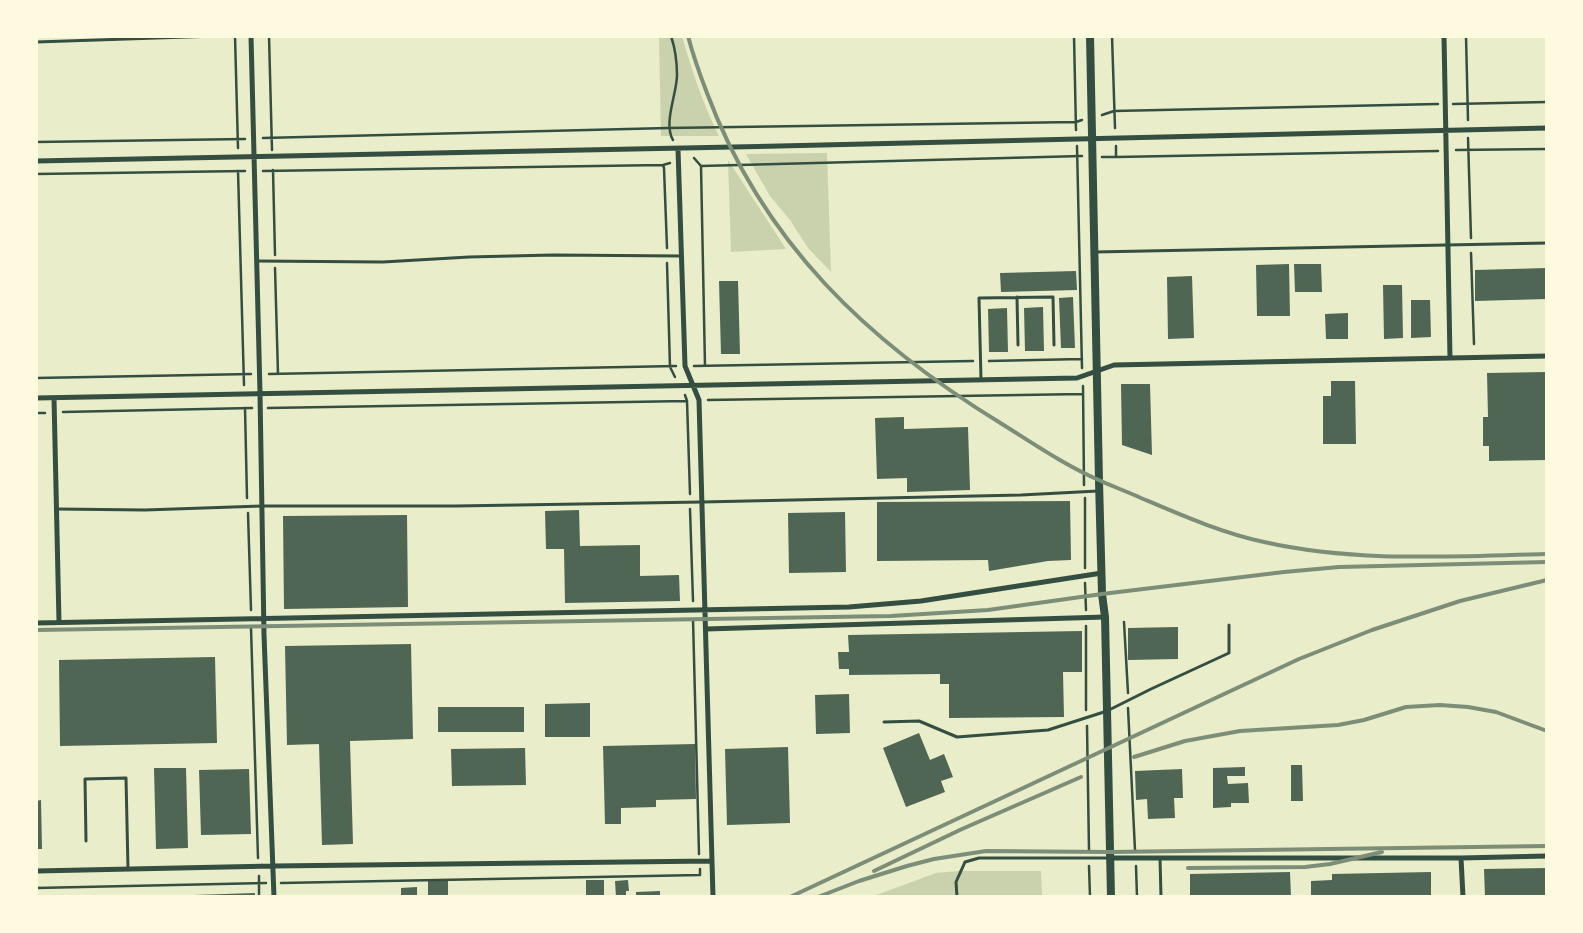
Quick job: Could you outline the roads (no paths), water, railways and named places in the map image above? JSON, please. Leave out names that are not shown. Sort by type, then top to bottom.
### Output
[{"type":"street","points":[[251,36],[261,408],[264,620],[274,897]]},
{"type":"street","points":[[1090,36],[1111,897]]},
{"type":"street","points":[[1444,36],[1450,358]]},
{"type":"street","points":[[36,161],[272,158],[1092,137],[1547,128]]},
{"type":"street","points":[[678,149],[685,366],[699,400],[713,897]]},
{"type":"street","points":[[36,398],[1077,378],[1114,365],[1547,356]]},
{"type":"street","points":[[54,398],[60,622]]},
{"type":"street","points":[[36,623],[264,620],[881,606],[1102,573]]},
{"type":"street","points":[[706,629],[1105,618]]},
{"type":"street","points":[[1110,858],[1461,858],[1547,856]]},
{"type":"street","points":[[1461,858],[1463,897]]},
{"type":"street","points":[[36,871],[258,866],[712,861]]},
{"type":"lane","points":[[36,42],[217,36]]},
{"type":"lane","points":[[1095,252],[1547,244]]},
{"type":"lane","points":[[257,261],[383,262],[543,255],[681,256]]},
{"type":"lane","points":[[1017,297],[1018,345]]},
{"type":"lane","points":[[981,380],[980,298],[1053,297],[1054,345]]},
{"type":"lane","points":[[57,509],[144,510],[262,506],[456,506],[702,502],[1021,495],[1100,490]]},
{"type":"lane","points":[[884,722],[919,721],[957,737],[1048,730],[1107,711],[1229,653],[1229,625]]},
{"type":"lane","points":[[86,842],[85,779],[126,778],[128,869]]},
{"type":"lane","points":[[957,897],[956,882],[965,862],[979,858],[1110,858]]},
{"type":"lane","points":[[1160,858],[1161,897]]},
{"type":"railway","points":[[688,36],[704,86],[730,147],[758,196],[790,242],[825,284],[865,323],[907,359],[953,392],[1050,454],[1075,469],[1171,511],[1217,529],[1264,542],[1299,549],[1370,556],[1441,557],[1547,554]]},
{"type":"railway","points":[[36,630],[891,616],[988,610],[1102,594],[1339,567],[1547,562]]},
{"type":"railway","points":[[790,897],[1299,659],[1372,630],[1460,601],[1547,580]]},
{"type":"railway","points":[[1134,757],[1185,741],[1240,731],[1338,725],[1364,720],[1406,707],[1440,705],[1468,707],[1496,712],[1547,731]]},
{"type":"railway","points":[[874,871],[962,829],[1081,777]]},
{"type":"railway","points":[[818,897],[859,881],[907,866],[934,859],[986,851],[1110,852],[1547,846]]},
{"type":"railway","points":[[1188,868],[1305,867],[1330,864],[1382,852]]}]
